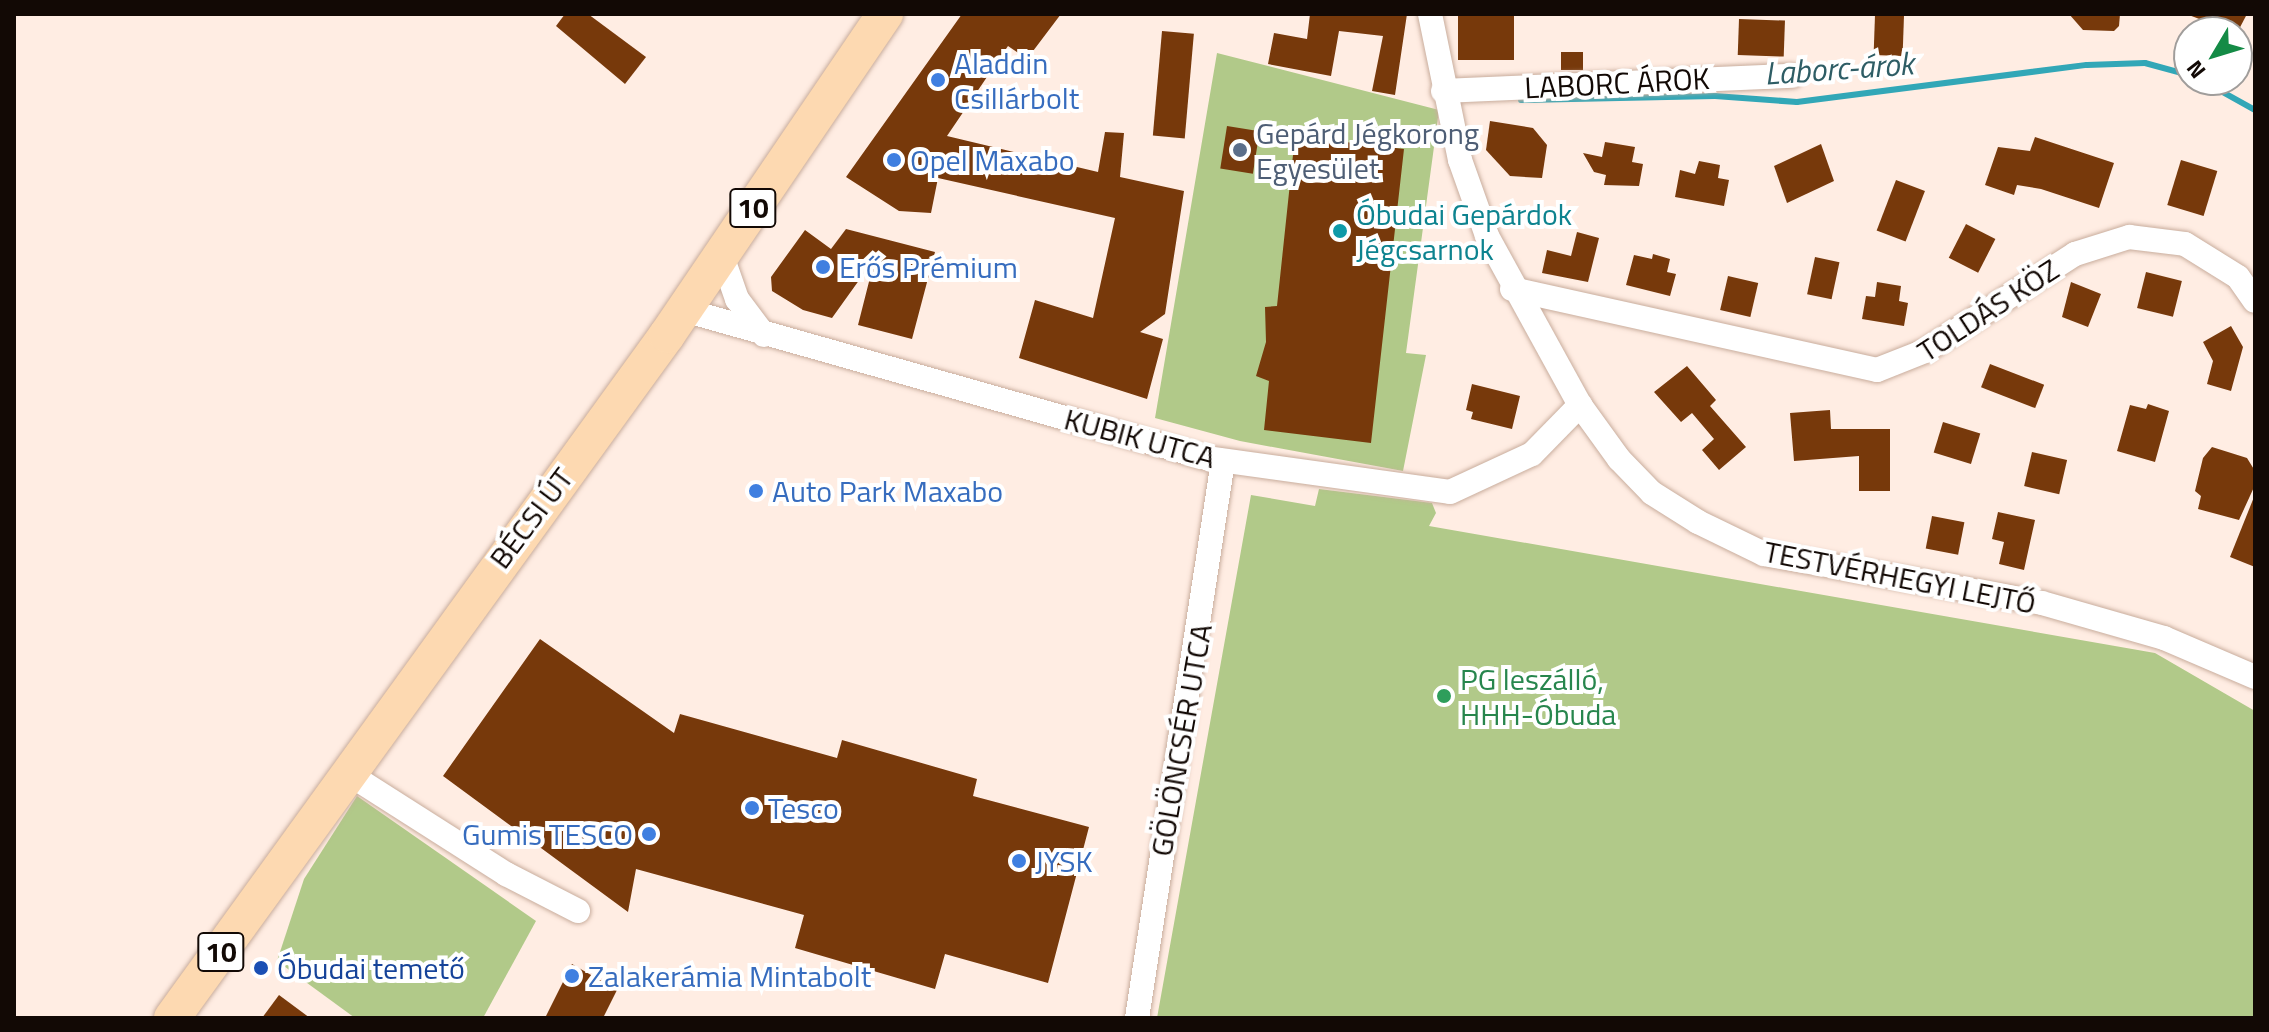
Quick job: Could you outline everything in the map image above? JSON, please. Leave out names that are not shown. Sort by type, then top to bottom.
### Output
[{"type":"main road","name":"BÉCSI ÚT","points":[[172,1018],[346,772],[684,310],[885,14]]},
{"type":"street","name":"TESTVÉRHEGYI LEJTŐ","points":[[1430,14],[1443,91],[1471,197],[1512,289],[1580,405],[1619,459],[1652,493],[1749,549],[2042,603],[2164,638],[2255,677]]},
{"type":"street","name":"LABORC ÁROK","points":[[1443,91],[1792,76]]},
{"type":"street","name":"TOLDÁS KÖZ","points":[[1512,289],[1877,370],[1925,351],[2075,254],[2120,239],[2156,237],[2185,244],[2238,277],[2255,301]]},
{"type":"street","points":[[722,256],[737,299],[764,335]]},
{"type":"street","name":"KUBIK UTCA","points":[[684,310],[764,335],[1223,461],[1450,492],[1532,454],[1580,405]]},
{"type":"street","name":"GÖLÖNCSÉR UTCA","points":[[1137,1018],[1223,461]]},
{"type":"street","points":[[346,772],[506,874],[578,911]]},
{"type":"green space","points":[[1217,53],[1439,110],[1406,353],[1426,355],[1403,471],[1240,441],[1155,418]]},
{"type":"green space","points":[[1319,489],[1432,503],[1436,513],[1429,526],[2155,653],[2255,711],[2255,1018],[1157,1018],[1251,495],[1315,506]]},
{"type":"green space","points":[[357,796],[536,921],[483,1018],[355,1018],[277,961],[304,879]]},
{"type":"building","points":[[565,14],[588,14],[646,57],[625,84],[556,26]]},
{"type":"building","points":[[962,14],[1061,14],[1027,59],[1008,46],[947,136],[1098,172],[1105,132],[1124,133],[1120,177],[1184,191],[1165,314],[1140,332],[1163,339],[1147,399],[1019,358],[1035,300],[1093,318],[1115,218],[938,178],[931,213],[899,211],[846,177]]},
{"type":"building","points":[[1310,14],[1407,14],[1395,95],[1372,91],[1383,36],[1339,31],[1331,76],[1268,64],[1274,33],[1307,39]]},
{"type":"building","points":[[1458,14],[1514,14],[1514,60],[1458,60]]},
{"type":"building","points":[[2069,14],[2120,14],[2119,26],[2114,31],[2083,30]]},
{"type":"building","points":[[2186,14],[2247,14],[2246,16]]},
{"type":"building","points":[[1875,15],[1904,16],[1903,56],[1874,55]]},
{"type":"building","points":[[1739,19],[1785,21],[1784,57],[1738,55]]},
{"type":"building","points":[[1162,31],[1194,34],[1185,138],[1153,136]]},
{"type":"building","points":[[1561,52],[1583,52],[1583,70],[1561,70]]},
{"type":"building","points":[[1490,121],[1533,128],[1547,145],[1542,178],[1510,176],[1486,150]]},
{"type":"building","name":"Gepárd Jégkorong Egyesület","points":[[1227,126],[1260,131],[1253,174],[1220,168]]},
{"type":"building","points":[[1295,136],[1404,149],[1371,443],[1264,430],[1269,381],[1256,376],[1266,342],[1265,307],[1277,306]]},
{"type":"building","points":[[2035,137],[2114,163],[2099,208],[2041,189],[2017,185],[2014,195],[1985,185],[1998,147],[2030,151]]},
{"type":"building","points":[[1605,142],[1635,147],[1632,162],[1643,164],[1639,186],[1604,185],[1606,175],[1594,172],[1583,153],[1602,157]]},
{"type":"building","points":[[1821,144],[1834,181],[1787,203],[1774,166]]},
{"type":"building","points":[[2181,160],[2217,171],[2204,216],[2167,205]]},
{"type":"building","points":[[1699,161],[1720,165],[1718,178],[1729,180],[1724,206],[1675,197],[1680,170],[1695,174]]},
{"type":"building","points":[[1896,180],[1925,191],[1906,242],[1877,230]]},
{"type":"building","points":[[1966,224],[1995,239],[1978,273],[1949,258]]},
{"type":"building","points":[[846,229],[935,252],[912,339],[858,325],[875,258],[832,318],[803,310],[772,291],[771,277],[805,230],[831,249]]},
{"type":"building","points":[[1577,232],[1599,238],[1588,282],[1542,273],[1547,250],[1571,256]]},
{"type":"building","points":[[1653,254],[1670,259],[1667,272],[1676,274],[1670,296],[1626,285],[1634,255],[1652,259]]},
{"type":"building","points":[[1815,257],[1839,262],[1832,299],[1807,294]]},
{"type":"building","points":[[2146,272],[2182,281],[2173,317],[2137,308]]},
{"type":"building","points":[[1728,276],[1758,283],[1750,317],[1720,310]]},
{"type":"building","points":[[1877,282],[1901,286],[1899,301],[1908,303],[1904,326],[1862,319],[1866,296],[1875,297]]},
{"type":"building","points":[[2071,282],[2101,294],[2088,327],[2062,317]]},
{"type":"building","points":[[2231,326],[2243,347],[2231,391],[2207,384],[2213,361],[2203,342]]},
{"type":"building","points":[[1990,364],[2044,385],[2035,408],[1981,387]]},
{"type":"building","points":[[1687,366],[1716,400],[1710,406],[1746,447],[1719,470],[1702,450],[1714,439],[1692,413],[1681,422],[1654,392]]},
{"type":"building","points":[[1472,384],[1520,396],[1512,429],[1471,419],[1473,412],[1466,410]]},
{"type":"building","points":[[2148,404],[2169,411],[2155,462],[2117,451],[2130,405],[2146,409]]},
{"type":"building","points":[[1830,410],[1831,429],[1890,429],[1890,491],[1859,491],[1859,456],[1794,461],[1790,413]]},
{"type":"building","points":[[1943,422],[1980,433],[1971,464],[1934,453]]},
{"type":"building","points":[[2212,447],[2247,458],[2255,471],[2255,485],[2239,520],[2198,509],[2201,496],[2195,491],[2203,458]]},
{"type":"building","points":[[2032,452],[2067,460],[2059,494],[2024,486]]},
{"type":"building","points":[[2255,497],[2255,567],[2230,557]]},
{"type":"building","points":[[1998,512],[2035,520],[2024,570],[1999,564],[2004,542],[1992,539]]},
{"type":"building","points":[[1932,516],[1964,522],[1958,555],[1926,548]]},
{"type":"building","name":"Tesco","points":[[540,639],[674,733],[680,714],[837,758],[842,740],[977,779],[973,796],[1089,827],[1048,983],[945,954],[935,989],[795,948],[804,915],[636,869],[628,912],[443,776]]},
{"type":"building","points":[[572,964],[617,990],[603,1018],[545,1018]]},
{"type":"building","points":[[279,995],[310,1018],[262,1018]]},
{"type":"waterway","name":"Laborc-árok","points":[[1521,100],[1715,96],[1797,102],[2087,65],[2145,63],[2173,71]]},
{"type":"waterway","name":"Laborc-árok","points":[[2230,96],[2255,110]]},
{"type":"place","name":"Aladdin Csillárbolt","points":[[938,80]]},
{"type":"place","name":"Gepárd Jégkorong Egyesület","points":[[1240,150]]},
{"type":"place","name":"Opel Maxabo","points":[[894,160]]},
{"type":"place","name":"Óbudai Gepárdok Jégcsarnok","points":[[1340,231]]},
{"type":"place","name":"Erős Prémium","points":[[823,267]]},
{"type":"place","name":"Auto Park Maxabo","points":[[756,491]]},
{"type":"place","name":"PG leszálló, HHH-Óbuda","points":[[1444,696]]},
{"type":"place","name":"Tesco","points":[[752,808]]},
{"type":"place","name":"Gumis TESCO","points":[[649,834]]},
{"type":"place","name":"JYSK","points":[[1019,861]]},
{"type":"place","name":"Óbudai temető","points":[[261,968]]},
{"type":"place","name":"Zalakerámia Mintabolt","points":[[572,976]]}]
